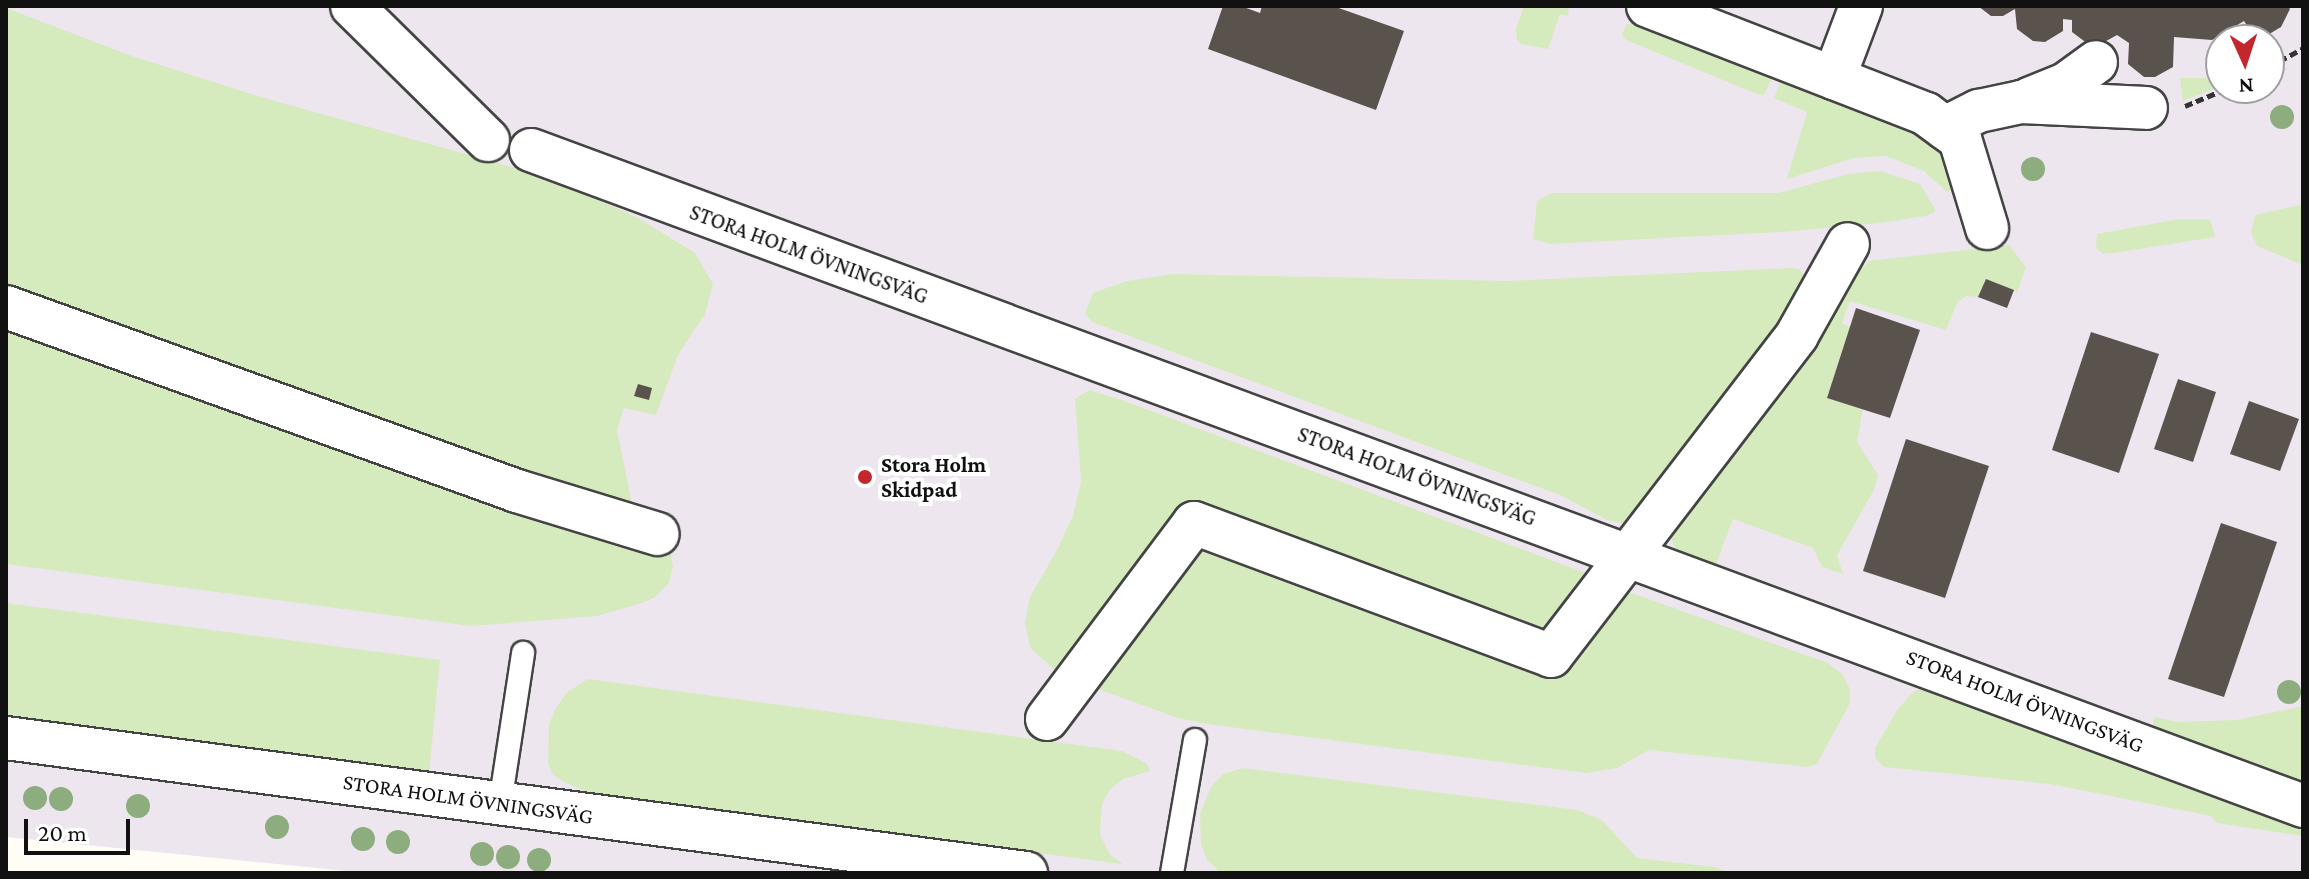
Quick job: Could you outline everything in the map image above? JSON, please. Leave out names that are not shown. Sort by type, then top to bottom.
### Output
[{"type":"street","points":[[352,6],[488,140]]},
{"type":"street","points":[[1648,6],[1926,114],[1960,139],[1987,228]]},
{"type":"street","points":[[1834,78],[1861,6]]},
{"type":"street","points":[[1945,128],[1979,111],[2021,102],[2066,84],[2096,62]]},
{"type":"street","points":[[2021,102],[2146,108]]},
{"type":"street","name":"STORA HOLM ÖVNINGSVÄG","points":[[531,150],[2303,806]]},
{"type":"street","points":[[1047,719],[1194,523],[1551,656],[1797,335],[1848,244]]},
{"type":"street","points":[[6,307],[517,491],[658,534]]},
{"type":"street","name":"STORA HOLM ÖVNINGSVÄG","points":[[6,738],[1026,873]]},
{"type":"lane","points":[[500,804],[523,653]]},
{"type":"lane","points":[[1172,873],[1195,740]]},
{"type":"path","points":[[2285,58],[2303,48]]},
{"type":"shaded area","points":[[6,6],[2303,6],[2303,873],[366,873],[6,837]]},
{"type":"green space","points":[[1524,6],[1569,6],[1568,16],[1560,14],[1548,49],[1521,44],[1517,39],[1516,29]]},
{"type":"green space","points":[[6,8],[132,56],[261,97],[551,178],[638,218],[695,253],[713,284],[705,314],[678,355],[656,415],[624,408],[617,430],[634,514],[6,300]]},
{"type":"green space","points":[[1639,20],[1774,73],[1764,95],[1626,40],[1622,35],[1626,25]]},
{"type":"green space","points":[[1782,76],[1919,130],[1946,155],[1954,182],[1951,190],[1947,192],[1924,171],[1886,156],[1854,158],[1787,179],[1807,112],[1774,98]]},
{"type":"green space","points":[[2180,78],[2204,78],[2205,92],[2183,101]]},
{"type":"green space","points":[[1880,171],[1920,184],[1936,211],[1926,216],[1879,223],[1782,232],[1550,244],[1533,239],[1537,201],[1552,193],[1779,193],[1848,174]]},
{"type":"green space","points":[[2303,204],[2303,265],[2257,246],[2251,233],[2255,215]]},
{"type":"green space","points":[[2179,219],[2211,221],[2215,237],[2114,253],[2103,254],[2096,248],[2097,234]]},
{"type":"green space","points":[[2009,245],[2026,267],[2017,292],[1986,279],[1978,297],[1967,296],[1958,301],[1946,330],[1850,301],[1842,323],[1850,327],[1827,397],[1863,409],[1857,442],[1878,475],[1874,490],[1837,555],[1843,574],[1822,567],[1813,548],[1733,519],[1714,569],[1676,552],[1671,537],[1672,525],[1852,278],[1869,261]]},
{"type":"green space","points":[[1799,269],[1803,274],[1804,292],[1639,514],[1622,523],[1607,520],[1560,495],[1092,322],[1085,313],[1093,293],[1127,281],[1172,274],[1507,281]]},
{"type":"green space","points":[[6,314],[670,550],[673,566],[669,583],[654,598],[597,616],[471,626],[6,564]]},
{"type":"green space","points":[[1089,390],[1594,576],[1550,640],[1191,516],[1071,677],[1055,670],[1030,648],[1025,622],[1030,597],[1073,516],[1081,481],[1075,399]]},
{"type":"green space","points":[[1190,534],[1532,659],[1612,586],[1828,663],[1842,674],[1850,689],[1850,703],[1817,764],[1808,767],[1649,750],[1617,768],[1586,773],[1207,724],[1178,718],[1084,684]]},
{"type":"green space","points":[[6,603],[440,660],[429,774],[6,717]]},
{"type":"green space","points":[[588,679],[1122,751],[1146,763],[1150,771],[1123,779],[1109,790],[1102,805],[1100,835],[1110,855],[1123,864],[598,797],[553,775],[548,763],[549,724],[555,710],[566,693]]},
{"type":"green space","points":[[1928,684],[2303,816],[2303,836],[2217,823],[2211,816],[2050,784],[1884,767],[1875,758],[1875,748],[1898,709],[1912,693]]},
{"type":"green space","points":[[2303,706],[2303,793],[2154,731],[2153,725],[2154,717],[2178,722],[2236,720]]},
{"type":"green space","points":[[1243,768],[1577,810],[1602,820],[1637,858],[1714,867],[1732,873],[1221,873],[1207,860],[1201,844],[1200,814],[1212,785],[1223,774]]},
{"type":"building","points":[[1223,6],[1241,6],[1260,13],[1262,6],[1333,6],[1404,31],[1376,110],[1208,49]]},
{"type":"building","points":[[1978,6],[2288,6],[2290,9],[2282,24],[2246,24],[2244,21],[2239,24],[2205,24],[2205,39],[2174,37],[2173,67],[2155,77],[2144,77],[2128,64],[2129,43],[2117,35],[2099,45],[2088,44],[2072,32],[2072,20],[2063,19],[2063,31],[2045,42],[2033,41],[2017,29],[2015,9],[2003,16],[1991,16]]},
{"type":"building","points":[[1986,279],[2014,290],[2007,308],[1978,297]]},
{"type":"building","points":[[1856,308],[1920,330],[1890,418],[1827,398]]},
{"type":"building","points":[[2091,332],[2159,354],[2119,473],[2052,450]]},
{"type":"building","points":[[2178,379],[2216,392],[2193,462],[2154,449]]},
{"type":"building","points":[[638,384],[652,388],[649,400],[634,396]]},
{"type":"building","points":[[2249,401],[2299,419],[2280,471],[2230,454]]},
{"type":"building","points":[[1906,439],[1989,466],[1945,598],[1863,571]]},
{"type":"building","points":[[2221,523],[2277,542],[2224,697],[2168,679]]},
{"type":"place","name":"Stora Holm Skidpad","points":[[865,477]]}]
